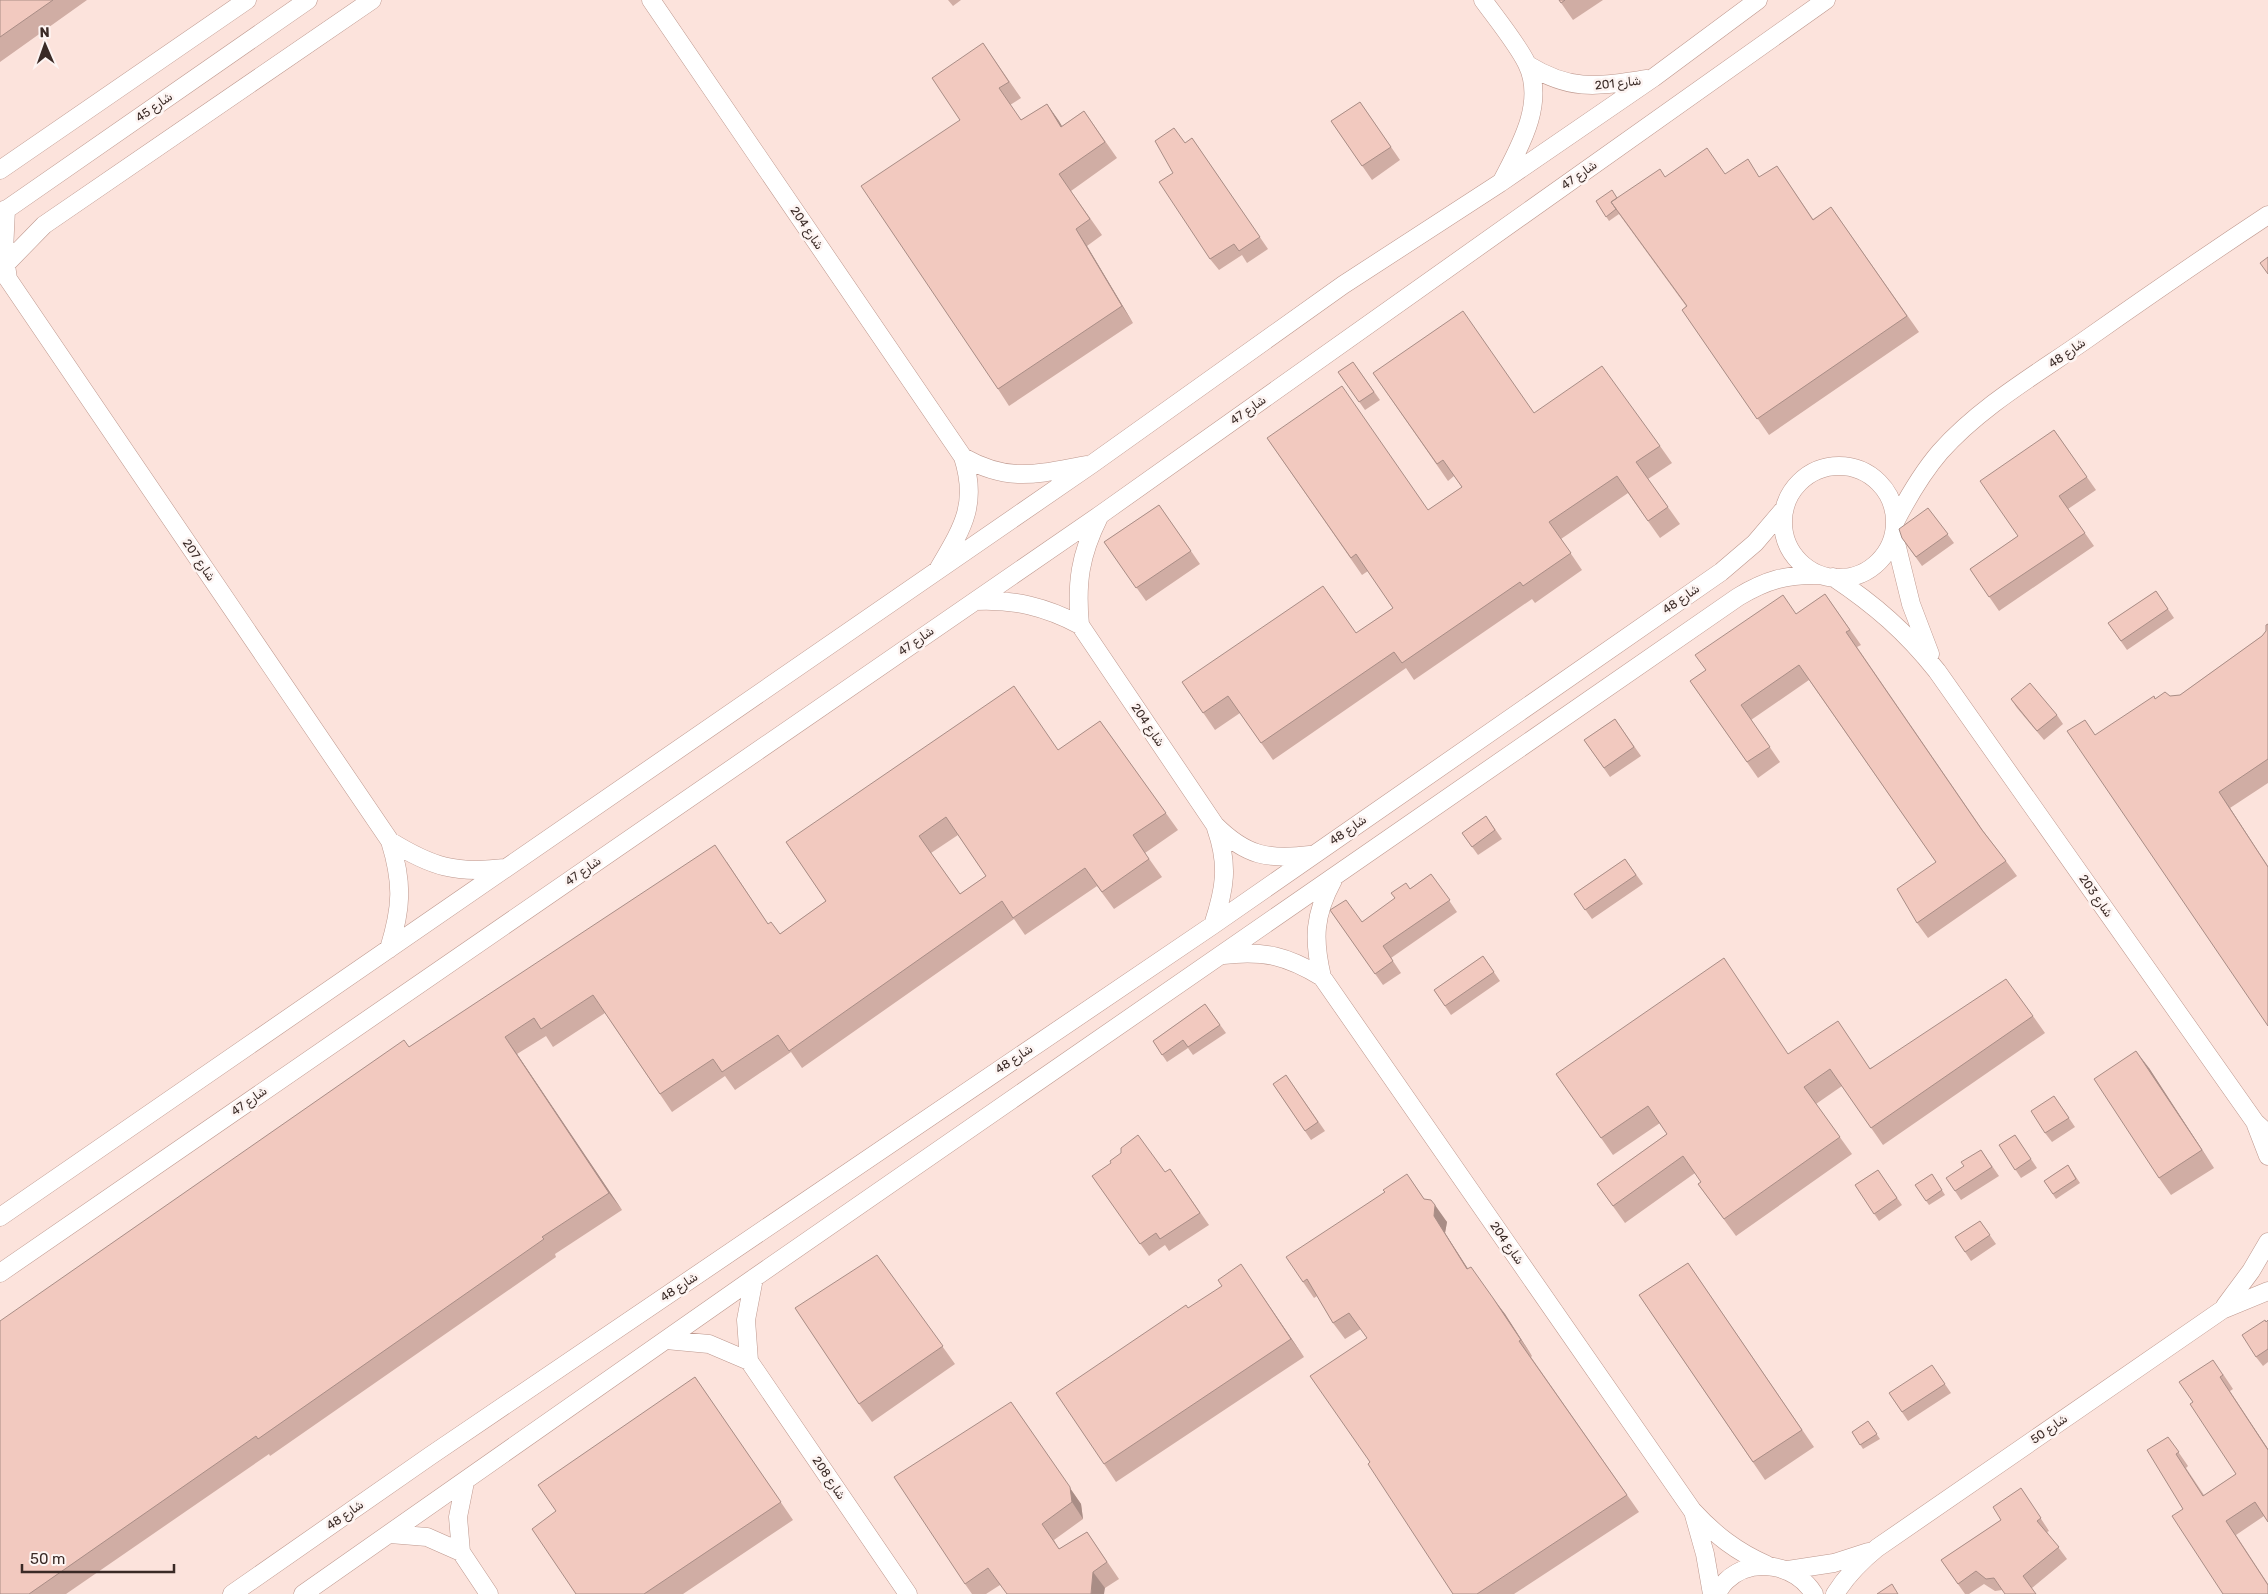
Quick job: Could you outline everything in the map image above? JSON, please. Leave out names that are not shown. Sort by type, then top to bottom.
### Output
[{"type":"street","points":[[0,170],[247,0]]},
{"type":"street","name":"شارع 45","points":[[3,212],[308,0]]},
{"type":"street","points":[[4,273],[44,225],[372,0]]},
{"type":"street","name":"شارع 204","points":[[652,0],[964,457],[970,489],[969,506],[965,522],[937,571]]},
{"type":"street","name":"شارع 201","points":[[1483,0],[1528,64],[1545,75],[1564,82],[1584,86],[1604,86],[1653,78]]},
{"type":"street","points":[[0,1217],[1092,464],[1344,285],[1500,183],[1653,78],[1758,0]]},
{"type":"street","name":"شارع 47","points":[[0,1274],[1100,515],[1826,0]]},
{"type":"street","name":"شارع 201","points":[[1500,183],[1529,125],[1532,105],[1532,84],[1528,64]]},
{"type":"street","points":[[3,212],[4,273]]},
{"type":"street","name":"شارع 48","points":[[1894,528],[1923,474],[1959,433],[1988,409],[2160,287],[2268,215]]},
{"type":"street","name":"شارع 207","points":[[4,273],[390,841],[398,867],[400,895],[397,923],[389,949]]},
{"type":"street","name":"شارع 204","points":[[964,457],[988,469],[1001,473],[1022,475],[1092,464]]},
{"type":"street","points":[[303,1594],[754,1278],[1738,597],[1756,586],[1777,578],[1798,574],[1827,576],[1846,577],[1872,568],[1885,553],[1894,528],[1894,508],[1881,484],[1865,472],[1845,466],[1832,466],[1806,476],[1796,485],[1784,509],[1782,522],[1790,548],[1797,560],[1808,568],[1827,576]]},
{"type":"street","name":"شارع 48","points":[[232,1594],[430,1456],[1313,855],[1721,572],[1755,543],[1784,509]]},
{"type":"street","name":"شارع 204","points":[[1100,515],[1087,540],[1079,568],[1077,596],[1080,625],[1215,825],[1230,840],[1248,851],[1269,857],[1313,855]]},
{"type":"street","name":"شارع 203","points":[[1894,528],[1911,604],[1937,671]]},
{"type":"street","name":"شارع 203","points":[[1827,576],[1863,597],[1890,619],[1915,644],[1937,671],[2255,1122],[2268,1134]]},
{"type":"street","points":[[975,601],[996,600],[1033,606],[1060,615],[1080,625]]},
{"type":"street","name":"شارع 204","points":[[1212,924],[1224,883],[1225,863],[1222,844],[1215,825]]},
{"type":"street","name":"شارع 207","points":[[390,841],[416,858],[446,868],[476,871],[508,867]]},
{"type":"street","name":"شارع 204","points":[[1336,876],[1322,899],[1316,925],[1316,951],[1322,976],[1692,1510],[1726,1543],[1767,1565]]},
{"type":"street","name":"شارع 204","points":[[1221,955],[1247,952],[1274,954],[1299,963],[1322,976]]},
{"type":"street","name":"شارع 203","points":[[2255,1122],[2268,1156]]},
{"type":"street","name":"شارع 50","points":[[2222,1310],[2251,1271],[2268,1242]]},
{"type":"street","points":[[666,1340],[709,1344],[749,1361],[746,1320],[754,1278]]},
{"type":"street","name":"شارع 50","points":[[1835,1594],[1859,1563],[1877,1548],[2222,1310],[2268,1291]]},
{"type":"street","name":"شارع 208","points":[[749,1361],[908,1594]]},
{"type":"street","points":[[465,1482],[458,1517],[461,1552],[489,1594]]},
{"type":"street","name":"شارع 204","points":[[1692,1510],[1705,1554],[1712,1594]]},
{"type":"street","points":[[390,1534],[427,1538],[461,1552]]},
{"type":"street","name":"شارع 50","points":[[1788,1570],[1834,1563],[1877,1548]]},
{"type":"street","points":[[1716,1594],[1726,1581],[1745,1569],[1767,1565],[1788,1570],[1802,1579],[1814,1594]]},
{"type":"building","points":[[0,0],[53,0],[0,37]]},
{"type":"building","points":[[983,43],[1009,82],[999,88],[1021,120],[1047,104],[1061,127],[1084,111],[1105,142],[1059,174],[1090,219],[1076,229],[1122,306],[998,389],[861,186],[960,120],[932,78]]},
{"type":"building","points":[[1360,102],[1391,147],[1362,166],[1331,121]]},
{"type":"building","points":[[1174,128],[1185,143],[1192,138],[1260,237],[1239,251],[1234,244],[1210,259],[1159,182],[1173,173],[1155,141]]},
{"type":"building","points":[[1707,148],[1725,174],[1748,159],[1759,177],[1777,166],[1813,220],[1831,207],[1907,316],[1757,419],[1682,310],[1687,306],[1611,202],[1660,169],[1665,177]]},
{"type":"building","points":[[1612,190],[1617,198],[1611,202],[1616,209],[1606,217],[1596,201]]},
{"type":"building","points":[[2268,257],[2268,274],[2260,263]]},
{"type":"building","points":[[1463,311],[1534,413],[1602,366],[1660,446],[1636,462],[1668,507],[1648,521],[1617,476],[1549,522],[1571,553],[1523,586],[1520,582],[1402,663],[1394,652],[1261,743],[1228,696],[1203,713],[1182,682],[1323,586],[1356,633],[1393,608],[1356,554],[1351,558],[1267,438],[1342,386],[1428,510],[1462,487],[1443,460],[1437,464],[1373,373]]},
{"type":"building","points":[[1353,362],[1374,392],[1359,402],[1338,372]]},
{"type":"building","points":[[2054,430],[2087,477],[2059,496],[2085,533],[1989,597],[1970,569],[2018,536],[1980,481]]},
{"type":"building","points":[[1159,505],[1191,551],[1136,588],[1104,542]]},
{"type":"building","points":[[1928,508],[1948,534],[1916,557],[1902,538],[1899,529]]},
{"type":"building","points":[[2156,591],[2168,609],[2121,641],[2108,623]]},
{"type":"building","points":[[1825,594],[1850,630],[1846,632],[1982,830],[2006,861],[1917,923],[1897,889],[1936,862],[1799,665],[1741,705],[1770,747],[1747,762],[1690,681],[1706,670],[1695,655],[1783,595],[1796,614]]},
{"type":"building","points":[[2268,624],[2268,759],[2219,792],[2268,867],[2268,1026],[2067,731],[2085,720],[2095,735],[2154,696],[2155,699],[2165,692],[2170,696],[2180,695],[2262,636]]},
{"type":"building","points":[[2030,683],[2057,715],[2037,731],[2011,699]]},
{"type":"building","points":[[1014,686],[1058,750],[1100,721],[1166,813],[1133,835],[1149,859],[1102,892],[1085,868],[1013,918],[1002,901],[789,1051],[778,1035],[722,1072],[713,1059],[660,1094],[593,995],[541,1029],[534,1018],[505,1037],[609,1193],[542,1237],[544,1239],[258,1439],[256,1436],[29,1594],[0,1594],[0,1321],[404,1040],[409,1047],[715,845],[768,924],[771,922],[780,934],[826,901],[786,842]],"holes":[[[946,817],[986,876],[960,894],[919,836]]]},
{"type":"building","points":[[1615,719],[1634,747],[1604,768],[1584,740]]},
{"type":"building","points":[[1486,816],[1495,830],[1472,847],[1462,833]]},
{"type":"building","points":[[1625,859],[1636,875],[1585,910],[1574,894]]},
{"type":"building","points":[[1431,874],[1450,900],[1383,946],[1393,961],[1375,974],[1330,910],[1346,900],[1362,922],[1395,898],[1391,893],[1406,883],[1410,889]]},
{"type":"building","points":[[1483,956],[1494,972],[1445,1006],[1434,990]]},
{"type":"building","points":[[1724,958],[1788,1054],[1838,1021],[1870,1069],[2006,979],[2033,1016],[1871,1128],[1830,1069],[1804,1087],[1840,1137],[1724,1219],[1698,1184],[1701,1182],[1683,1156],[1613,1206],[1597,1184],[1667,1134],[1648,1106],[1601,1138],[1556,1074]]},
{"type":"building","points":[[1205,1004],[1220,1025],[1188,1047],[1183,1040],[1162,1055],[1153,1041]]},
{"type":"building","points":[[2136,1051],[2202,1150],[2159,1178],[2094,1079]]},
{"type":"building","points":[[1286,1075],[1318,1122],[1305,1131],[1273,1084]]},
{"type":"building","points":[[2054,1096],[2069,1118],[2045,1133],[2031,1111]]},
{"type":"building","points":[[1138,1135],[1165,1172],[1170,1169],[1200,1213],[1160,1239],[1156,1233],[1140,1244],[1092,1176],[1111,1163],[1110,1161],[1121,1153],[1121,1148]]},
{"type":"building","points":[[2015,1135],[2031,1159],[2015,1170],[1999,1145]]},
{"type":"building","points":[[1981,1150],[1992,1167],[1955,1191],[1946,1178],[1964,1166],[1961,1162]]},
{"type":"building","points":[[2068,1165],[2076,1179],[2053,1194],[2044,1181]]},
{"type":"building","points":[[1878,1170],[1897,1198],[1874,1214],[1855,1185]]},
{"type":"building","points":[[1407,1174],[1424,1199],[1431,1200],[1435,1205],[1434,1216],[1467,1269],[1471,1267],[1493,1298],[1521,1340],[1519,1341],[1627,1495],[1477,1594],[1453,1594],[1368,1464],[1370,1462],[1310,1376],[1367,1338],[1349,1313],[1333,1323],[1307,1279],[1303,1282],[1286,1257],[1385,1192],[1383,1190]]},
{"type":"building","points":[[1932,1174],[1942,1190],[1926,1201],[1915,1185]]},
{"type":"building","points":[[1980,1221],[1990,1235],[1965,1252],[1955,1237]]},
{"type":"building","points":[[877,1255],[943,1346],[859,1404],[795,1308]]},
{"type":"building","points":[[1688,1263],[1802,1430],[1753,1462],[1639,1295]]},
{"type":"building","points":[[1241,1264],[1291,1339],[1104,1464],[1056,1393],[1186,1305],[1188,1308],[1222,1286],[1218,1280]]},
{"type":"building","points":[[2265,1320],[2266,1322],[2268,1320],[2268,1349],[2256,1357],[2242,1335]]},
{"type":"building","points":[[2213,1360],[2223,1375],[2220,1377],[2268,1450],[2268,1522],[2255,1502],[2226,1521],[2268,1585],[2268,1594],[2223,1594],[2172,1516],[2183,1509],[2147,1450],[2168,1437],[2179,1452],[2176,1454],[2203,1496],[2236,1474],[2190,1404],[2193,1402],[2179,1382]]},
{"type":"building","points":[[1932,1365],[1945,1384],[1902,1412],[1889,1393]]},
{"type":"building","points":[[695,1377],[781,1502],[644,1594],[576,1594],[532,1529],[556,1511],[538,1485]]},
{"type":"building","points":[[1011,1402],[1070,1487],[1072,1502],[1042,1524],[1059,1549],[1087,1532],[1107,1562],[1093,1572],[1091,1594],[1007,1594],[988,1568],[965,1584],[894,1477]]},
{"type":"building","points":[[1868,1421],[1877,1434],[1860,1445],[1852,1432]]},
{"type":"building","points":[[2021,1488],[2041,1518],[2037,1521],[2059,1547],[2023,1576],[2036,1594],[2005,1594],[1994,1578],[1986,1579],[1976,1571],[1958,1584],[1941,1560],[2001,1520],[1993,1507]]},
{"type":"building","points":[[1892,1584],[1898,1594],[1877,1594]]}]
